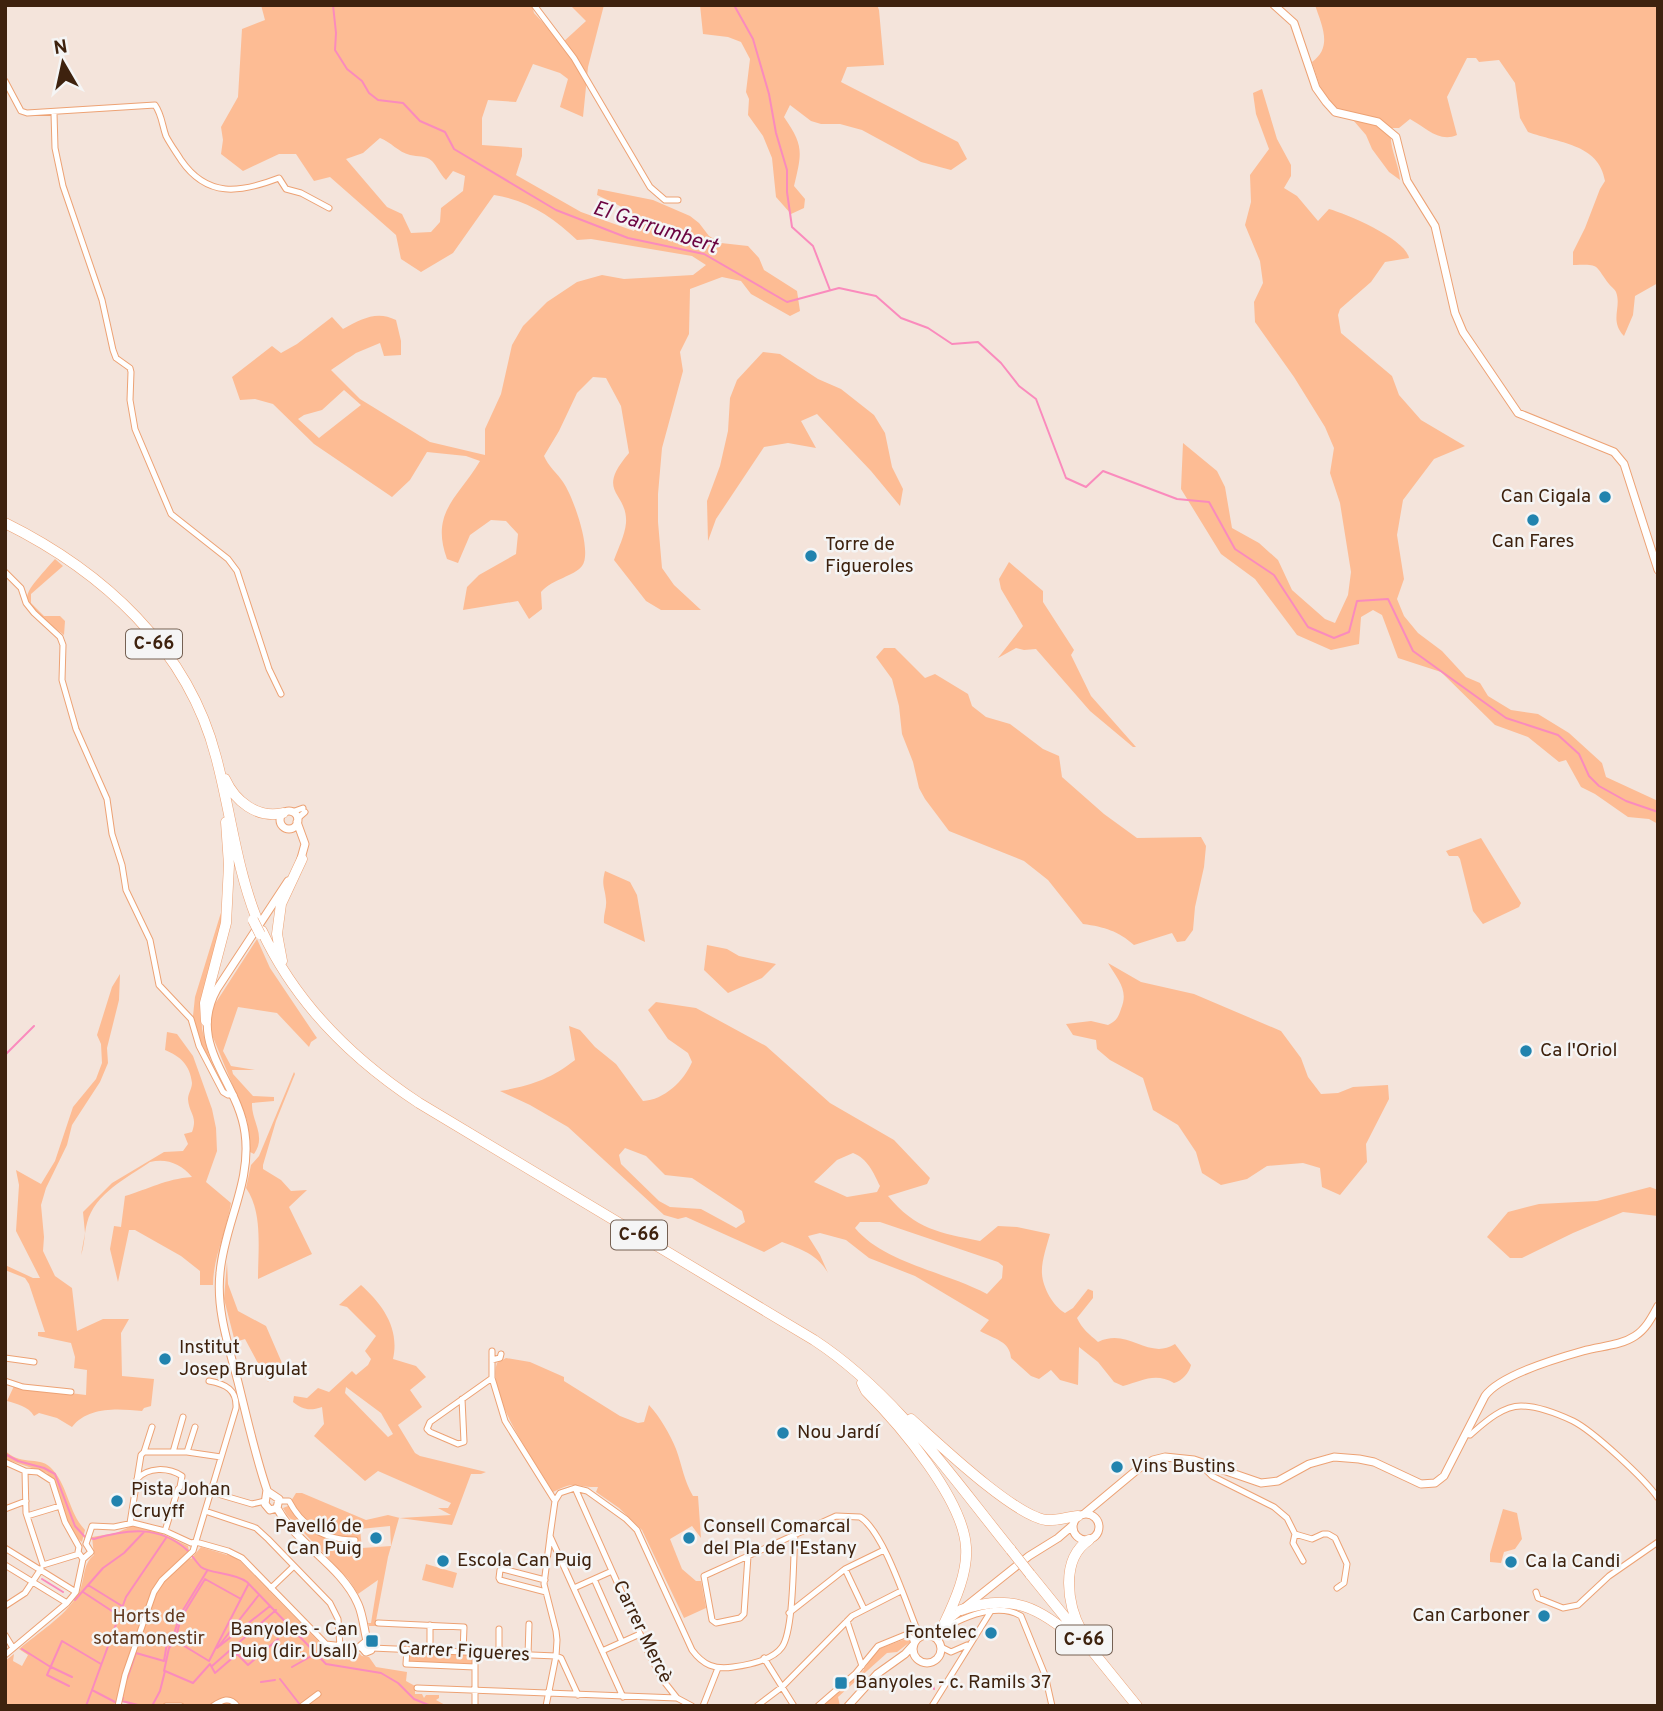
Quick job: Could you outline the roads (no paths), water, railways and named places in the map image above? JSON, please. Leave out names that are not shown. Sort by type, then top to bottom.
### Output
[{"type":"highway","name":"C-66","points":[[5,525],[43,542],[108,588],[144,624],[189,688],[216,755],[255,918]]},
{"type":"highway","name":"C-66","points":[[5,525],[58,556],[93,581],[129,614],[177,677],[209,748],[242,887],[276,968],[303,1008],[332,1041],[372,1077],[413,1106],[811,1345],[864,1381]]},
{"type":"highway","points":[[216,755],[231,791],[241,802],[271,814],[287,813]]},
{"type":"highway","points":[[206,1021],[205,1003],[226,923],[229,865],[226,820]]},
{"type":"highway","points":[[294,987],[280,955],[278,927],[281,904],[302,859]]},
{"type":"highway","name":"C-66","points":[[261,932],[294,987],[318,1017],[347,1049],[404,1093],[814,1340],[864,1381],[1096,1654],[1136,1706]]},
{"type":"highway","points":[[948,1623],[964,1568],[966,1549],[963,1530],[950,1502],[920,1452],[866,1391],[864,1381],[874,1383],[934,1441],[1018,1508],[1048,1520],[1078,1518]]},
{"type":"highway","points":[[1089,1540],[1076,1553],[1070,1571],[1070,1592],[1076,1620],[1096,1654]]},
{"type":"highway","name":"C-66","points":[[1029,1575],[1130,1706]]},
{"type":"highway","points":[[961,1610],[990,1603],[1017,1604],[1047,1615],[1079,1642]]},
{"type":"street","points":[[534,5],[574,58],[650,187],[665,200],[678,200]]},
{"type":"street","points":[[1274,5],[1294,23],[1316,88],[1335,112],[1378,122],[1396,137],[1407,181],[1435,226],[1455,313],[1463,332],[1518,413],[1610,450],[1624,464],[1658,570]]},
{"type":"street","points":[[5,81],[21,111],[27,113],[155,105],[160,112],[167,138],[189,171],[199,180],[216,189],[227,189],[254,186],[279,178],[286,189],[301,193],[329,208]]},
{"type":"street","points":[[54,113],[55,148],[63,186],[102,300],[113,350],[117,358],[130,368],[130,400],[140,440],[171,514],[228,559],[237,571],[269,669],[281,694]]},
{"type":"street","points":[[5,572],[21,588],[26,603],[56,632],[63,645],[62,680],[76,729],[107,799],[112,834],[122,865],[126,890],[150,940],[159,985],[191,1020],[199,1046],[223,1092],[234,1094]]},
{"type":"street","points":[[290,828],[304,810],[287,813],[280,818],[281,824],[300,834]]},
{"type":"street","points":[[287,813],[297,820],[305,844],[302,859],[217,989],[206,1021],[209,1044],[234,1094],[245,1132],[246,1164],[221,1262],[219,1297],[225,1331],[268,1496],[268,1508],[289,1501],[304,1522],[317,1532],[333,1538],[355,1539]]},
{"type":"street","points":[[848,1706],[877,1674],[902,1656],[915,1642],[948,1623],[1029,1556],[1058,1538],[1118,1484],[1153,1461],[1175,1457],[1261,1483],[1278,1481],[1322,1459],[1359,1459],[1374,1462],[1421,1484],[1429,1485],[1444,1476],[1485,1396],[1499,1382],[1583,1351],[1626,1341],[1638,1335],[1658,1306]]},
{"type":"street","points":[[492,1352],[492,1378],[505,1421],[555,1501]]},
{"type":"street","points":[[492,1360],[500,1358],[501,1354]]},
{"type":"street","points":[[5,1358],[34,1362]]},
{"type":"street","points":[[462,1399],[464,1442],[458,1444],[430,1432],[430,1422],[462,1399],[492,1378]]},
{"type":"street","points":[[5,1381],[23,1387],[71,1392]]},
{"type":"street","points":[[118,1706],[125,1675],[154,1592],[162,1580],[193,1551],[221,1457],[236,1402],[226,1385],[209,1381]]},
{"type":"street","points":[[1465,1434],[1470,1435],[1501,1412],[1513,1407],[1529,1407],[1556,1415],[1575,1422],[1587,1431],[1658,1498]]},
{"type":"street","points":[[173,1451],[183,1418]]},
{"type":"street","points":[[130,1523],[141,1455],[152,1427]]},
{"type":"street","points":[[187,1452],[195,1427]]},
{"type":"street","points":[[144,1452],[173,1451],[221,1457]]},
{"type":"street","points":[[5,1462],[25,1471],[38,1472],[50,1479],[65,1522],[82,1555]]},
{"type":"street","points":[[1206,1465],[1206,1470],[1212,1476],[1282,1513],[1294,1532],[1312,1539],[1323,1534],[1335,1538],[1348,1568],[1344,1583],[1337,1588]]},
{"type":"street","points":[[25,1471],[27,1516],[42,1567]]},
{"type":"street","points":[[137,1479],[144,1472],[171,1471],[182,1476],[165,1531]]},
{"type":"street","points":[[546,1706],[556,1656],[556,1631],[545,1580],[555,1501],[560,1493],[575,1488],[587,1491],[637,1530],[692,1650],[705,1664],[718,1668],[734,1667],[764,1658],[779,1650],[785,1643],[795,1535]]},
{"type":"street","name":"Carrer Mercè","points":[[575,1488],[656,1669],[677,1698]]},
{"type":"street","points":[[211,1492],[252,1504],[268,1496]]},
{"type":"street","points":[[5,1655],[67,1603],[76,1591],[82,1555],[92,1527],[114,1527],[130,1523],[165,1531],[191,1543],[196,1542],[236,1554],[326,1644],[361,1648],[366,1652],[369,1645],[359,1605],[350,1590],[287,1522],[278,1505],[268,1496]]},
{"type":"street","points":[[5,1509],[26,1501]]},
{"type":"street","points":[[1058,1538],[1089,1540],[1097,1534],[1098,1503]]},
{"type":"street","points":[[27,1516],[61,1506]]},
{"type":"street","points":[[205,1511],[256,1528],[330,1603],[338,1619],[340,1646]]},
{"type":"street","points":[[1078,1518],[1091,1515],[1098,1522]]},
{"type":"street","points":[[748,1556],[744,1614],[740,1618],[716,1623],[712,1620],[704,1576],[748,1556],[795,1535],[836,1516],[860,1517],[870,1524],[884,1550],[916,1627],[913,1651],[918,1659]]},
{"type":"street","points":[[1078,1518],[1074,1533],[1078,1538]]},
{"type":"street","points":[[1294,1532],[1293,1543],[1303,1561]]},
{"type":"street","points":[[550,1536],[622,1697]]},
{"type":"street","points":[[1536,1592],[1538,1598],[1558,1606],[1568,1608],[1578,1605],[1609,1576],[1658,1542]]},
{"type":"street","points":[[5,1606],[19,1599],[42,1567],[82,1555],[91,1550],[86,1544]]},
{"type":"street","points":[[5,1548],[42,1567],[76,1591]]},
{"type":"street","points":[[789,1613],[845,1569],[884,1550]]},
{"type":"street","points":[[5,1565],[67,1603]]},
{"type":"street","points":[[271,1588],[293,1566]]},
{"type":"street","points":[[545,1580],[503,1569],[499,1578],[546,1592]]},
{"type":"street","points":[[845,1569],[864,1609]]},
{"type":"street","points":[[574,1588],[612,1571]]},
{"type":"street","points":[[594,1579],[622,1642]]},
{"type":"street","points":[[757,1706],[782,1687],[847,1621],[864,1609],[901,1591]]},
{"type":"street","points":[[932,1706],[992,1610]]},
{"type":"street","points":[[902,1656],[926,1663],[935,1661],[940,1656],[943,1633],[948,1623],[992,1610],[1013,1611],[1021,1616],[1045,1675],[1052,1706]]},
{"type":"street","points":[[971,1617],[978,1622],[980,1628]]},
{"type":"street","points":[[847,1621],[862,1666]]},
{"type":"street","points":[[378,1623],[464,1627],[463,1651]]},
{"type":"street","points":[[528,1655],[529,1624]]},
{"type":"street","points":[[430,1625],[430,1650]]},
{"type":"street","points":[[916,1627],[938,1639],[946,1651],[961,1650],[972,1641]]},
{"type":"street","points":[[499,1629],[499,1653]]},
{"type":"street","points":[[602,1651],[640,1634]]},
{"type":"street","points":[[5,1635],[13,1648]]},
{"type":"street","points":[[818,1706],[885,1642],[905,1635],[915,1642]]},
{"type":"street","name":"Carrer Figueres","points":[[369,1645],[556,1656]]},
{"type":"street","points":[[556,1645],[578,1695]]},
{"type":"street","points":[[407,1649],[406,1664],[475,1667]]},
{"type":"street","points":[[475,1652],[475,1706]]},
{"type":"street","points":[[556,1656],[561,1658],[565,1665]]},
{"type":"street","points":[[764,1658],[794,1706]]},
{"type":"street","points":[[554,1667],[565,1665]]},
{"type":"street","points":[[703,1706],[718,1668]]},
{"type":"street","points":[[417,1688],[677,1698],[690,1705]]},
{"type":"street","points":[[302,1706],[318,1694]]},
{"type":"street","points":[[213,1706],[226,1699],[237,1706]]},
{"type":"street","points":[[166,1706],[181,1706]]},
{"type":"waterway","name":"El Garrumbert","points":[[333,5],[335,50],[347,69],[362,81],[369,93],[378,100],[403,103],[420,121],[445,132],[454,149],[556,210],[628,238],[704,254],[787,302],[839,288],[876,296],[901,318],[928,328],[952,344],[978,342],[1001,363],[1019,386],[1036,399],[1066,478],[1086,487],[1103,471],[1177,499],[1209,502],[1235,549],[1274,575],[1308,627],[1334,638],[1349,632],[1357,601],[1388,599],[1413,651],[1506,718],[1558,735],[1579,754],[1589,776],[1599,786],[1626,801],[1658,812]]},
{"type":"waterway","points":[[734,5],[753,39],[769,94],[776,133],[787,170],[792,227],[813,246],[830,290]]},
{"type":"waterway","points":[[5,1055],[34,1026]]},
{"type":"waterway","points":[[5,1454],[55,1474],[75,1526],[85,1537]]},
{"type":"waterway","points":[[90,1538],[131,1531],[165,1536],[187,1550],[201,1567],[236,1576],[247,1582],[326,1664],[381,1673],[398,1683],[414,1699],[431,1706]]},
{"type":"waterway","points":[[75,1600],[103,1568],[124,1553],[144,1532]]},
{"type":"waterway","points":[[92,1690],[126,1597],[166,1538]]},
{"type":"waterway","points":[[127,1679],[136,1653],[164,1661],[167,1643],[172,1640],[180,1615],[207,1571]]},
{"type":"waterway","points":[[42,1579],[63,1592]]},
{"type":"waterway","points":[[164,1671],[169,1648],[175,1641],[181,1618],[205,1579],[241,1599]]},
{"type":"waterway","points":[[88,1585],[122,1606]]},
{"type":"waterway","points":[[176,1641],[209,1661],[248,1585]]},
{"type":"waterway","points":[[83,1592],[118,1615]]},
{"type":"waterway","points":[[218,1647],[258,1596]]},
{"type":"waterway","points":[[217,1648],[270,1606]]},
{"type":"waterway","points":[[212,1666],[276,1610]]},
{"type":"waterway","points":[[152,1706],[160,1691],[165,1671],[193,1683],[210,1664],[215,1673],[237,1654],[248,1665],[278,1639]]},
{"type":"waterway","points":[[69,1686],[47,1675],[62,1641],[101,1664]]},
{"type":"waterway","points":[[22,1649],[72,1677]]},
{"type":"waterway","points":[[292,1667],[315,1654]]},
{"type":"waterway","points":[[930,1677],[934,1689]]},
{"type":"waterway","points":[[280,1679],[301,1706]]},
{"type":"waterway","points":[[261,1682],[275,1680]]},
{"type":"waterway","points":[[86,1706],[92,1690],[115,1702]]},
{"type":"waterway","points":[[123,1698],[122,1701],[142,1706]]},
{"type":"place","name":"Can Cigala","points":[[1605,497]]},
{"type":"place","name":"Can Fares","points":[[1533,520]]},
{"type":"place","name":"Torre de Figueroles","points":[[811,556]]},
{"type":"place","name":"Ca l'Oriol","points":[[1526,1051]]},
{"type":"place","name":"Institut Josep Brugulat","points":[[165,1359]]},
{"type":"place","name":"Nou Jardí","points":[[783,1433]]},
{"type":"place","name":"Vins Bustins","points":[[1117,1467]]},
{"type":"place","name":"Pista Johan Cruyff","points":[[117,1501]]},
{"type":"place","name":"Pavelló de Can Puig","points":[[376,1538]]},
{"type":"place","name":"Consell Comarcal del Pla de l'Estany","points":[[689,1538]]},
{"type":"place","name":"Escola Can Puig","points":[[443,1561]]},
{"type":"place","name":"Ca la Candi","points":[[1511,1562]]},
{"type":"place","name":"Can Carboner","points":[[1544,1616]]},
{"type":"place","name":"Fontelec","points":[[991,1633]]},
{"type":"place","name":"Banyoles - Can Puig (dir. Usall)","points":[[372,1641]]},
{"type":"place","name":"Banyoles - c. Ramils 37","points":[[841,1683]]},
{"type":"park label","name":"Horts de sotamonestir","points":[[149,1628]]}]
